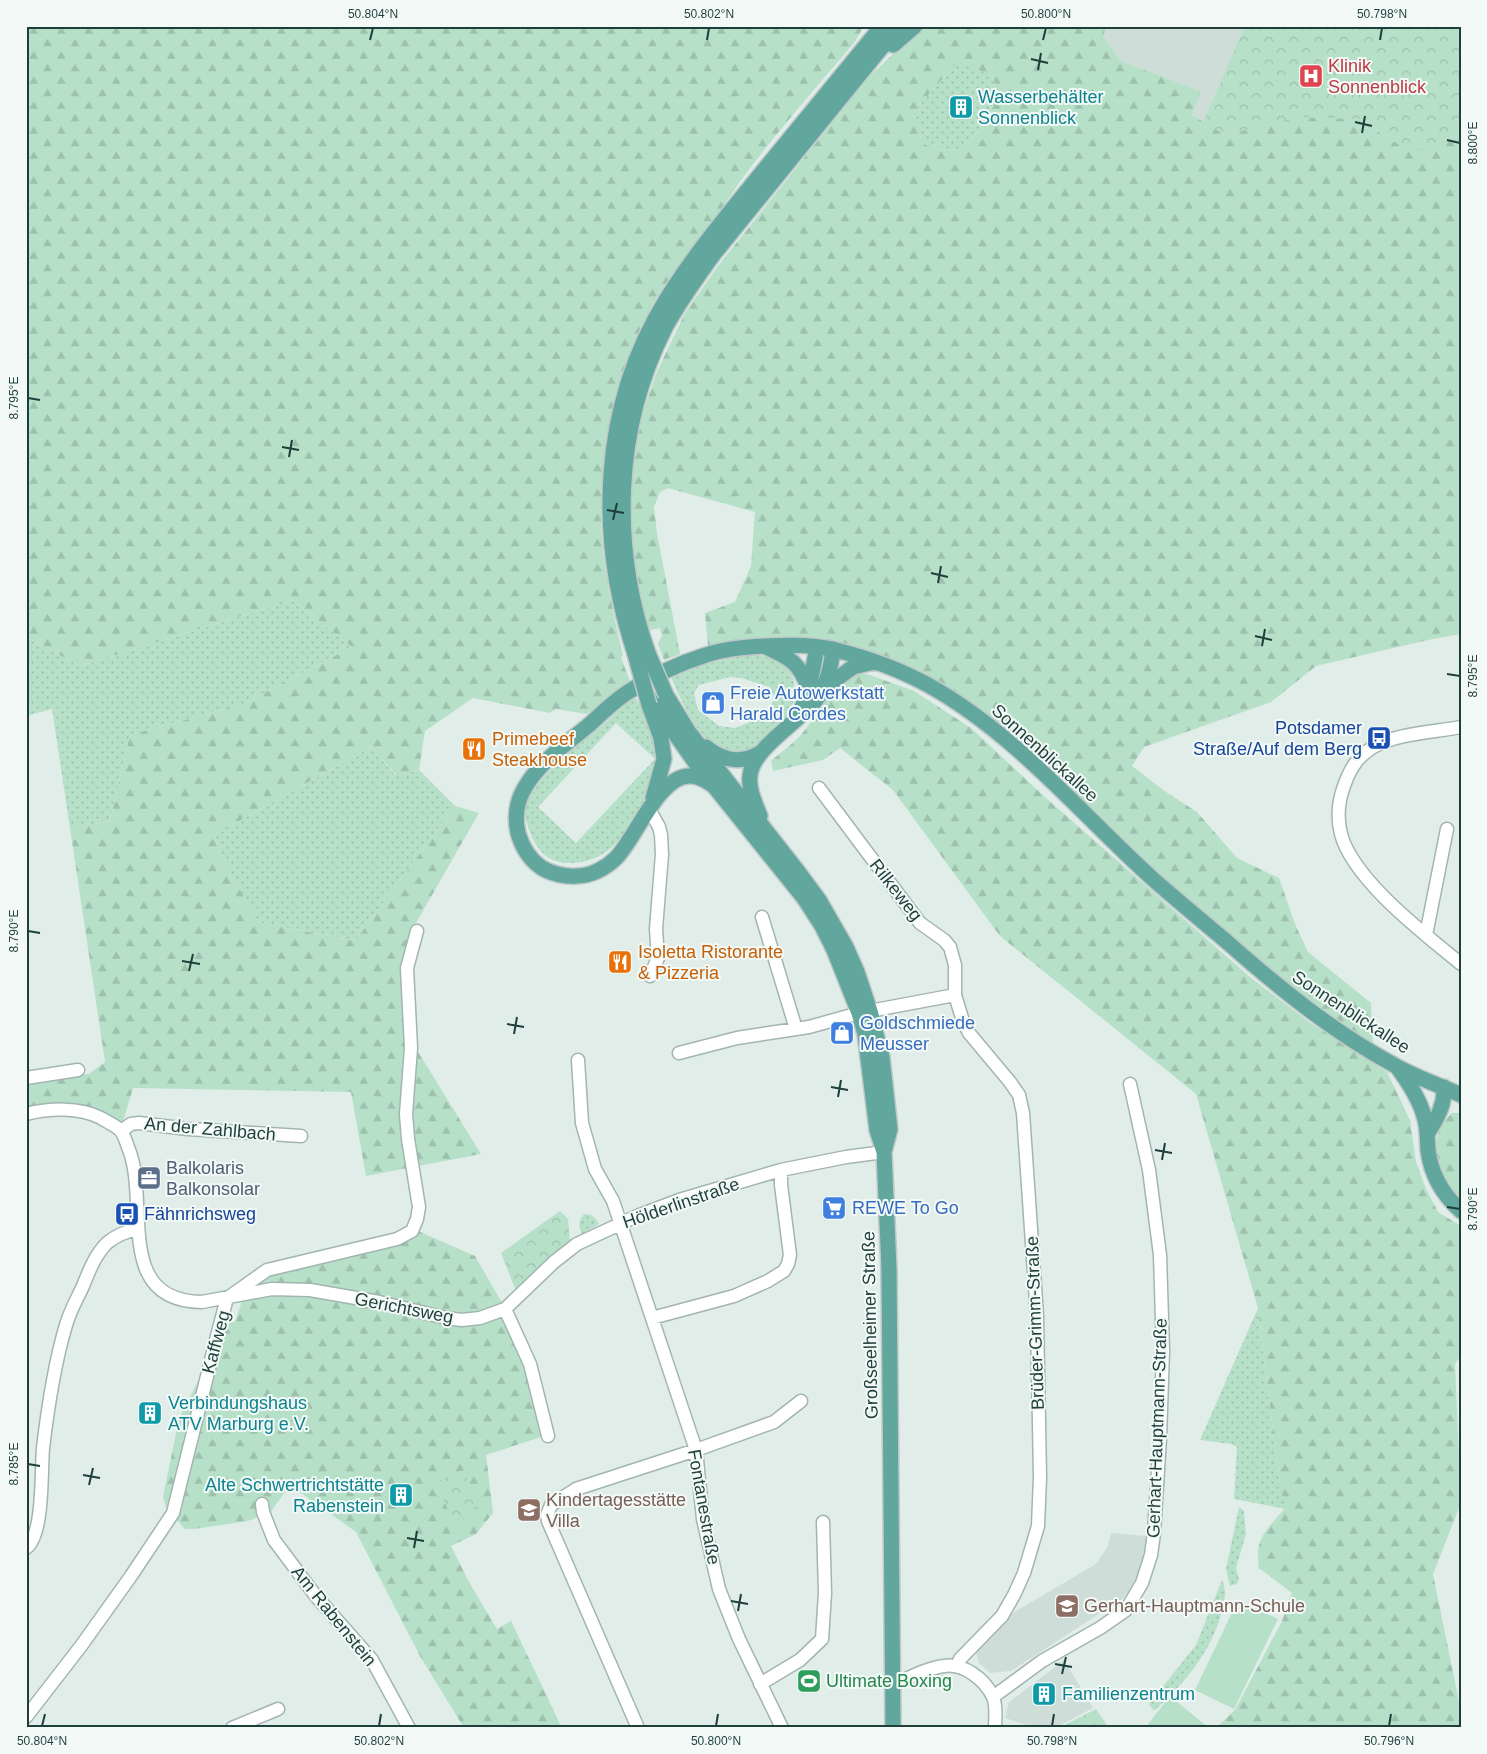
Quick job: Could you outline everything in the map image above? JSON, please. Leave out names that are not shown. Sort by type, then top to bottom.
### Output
[{"type":"main road","points":[[829,91],[841,64],[871,26]]},
{"type":"main road","points":[[865,1012],[834,950],[804,898],[711,784],[681,743],[657,700],[641,654],[623,614],[614,573],[609,511],[614,446],[620,415],[633,370],[655,321],[683,274],[716,230],[882,26]]},
{"type":"main road","points":[[641,654],[628,578],[622,509],[624,467],[631,430],[638,397],[652,359],[678,307],[713,255],[899,26]]},
{"type":"main road","points":[[867,66],[915,26]]},
{"type":"main road","name":"Sonnenblickallee","points":[[649,809],[618,857],[604,868],[580,876],[561,875],[543,868],[526,852],[517,828],[518,803],[531,778],[554,755],[627,692],[664,672],[706,655],[720,652],[800,645],[833,649],[875,662],[927,685],[954,700],[987,724],[1016,748],[1153,879],[1283,991],[1362,1046],[1397,1067],[1461,1094]]},
{"type":"main road","points":[[764,647],[783,655],[796,664],[816,689]]},
{"type":"main road","points":[[768,834],[753,796],[749,782],[750,773],[753,764],[762,752],[815,701],[816,647]]},
{"type":"main road","points":[[816,689],[831,662],[833,649]]},
{"type":"main road","points":[[816,689],[853,667],[875,662]]},
{"type":"main road","points":[[649,809],[664,759],[657,700]]},
{"type":"main road","points":[[657,700],[688,731],[712,752],[721,757],[746,760],[762,752]]},
{"type":"main road","name":"Großseelheimer Straße","points":[[688,731],[819,900],[846,947],[857,972],[865,1012],[882,1058],[888,1097],[890,1129],[884,1152],[889,1269],[893,1728]]},
{"type":"main road","points":[[649,809],[674,780],[691,776],[704,779],[711,784]]},
{"type":"main road","points":[[1397,1067],[1414,1091],[1424,1113],[1428,1133],[1428,1151],[1438,1183],[1461,1210]]},
{"type":"main road","points":[[1424,1113],[1427,1102],[1444,1087]]},
{"type":"main road","points":[[1428,1133],[1439,1115],[1444,1101],[1444,1087]]},
{"type":"street","points":[[1461,727],[1393,739],[1364,753],[1349,772],[1340,800],[1338,816],[1344,844],[1368,880],[1405,918],[1461,964]]},
{"type":"street","name":"Rilkeweg","points":[[820,788],[920,923],[944,940],[950,947],[955,965],[955,995]]},
{"type":"street","points":[[649,809],[659,827],[662,854],[656,929],[658,958],[650,976]]},
{"type":"street","points":[[1426,935],[1447,829]]},
{"type":"street","points":[[762,917],[796,1029]]},
{"type":"street","name":"Kaffweg","points":[[26,1717],[81,1646],[171,1518],[217,1336],[229,1297],[267,1270],[397,1239],[412,1231],[415,1226],[419,1207],[406,1114],[411,1048],[407,968],[417,931]]},
{"type":"street","points":[[679,1052],[737,1038],[796,1029],[865,1012],[955,995]]},
{"type":"street","name":"Brüder-Grimm-Straße","points":[[955,995],[969,1033],[1010,1082],[1022,1103],[1037,1316],[1040,1477],[1038,1526],[1024,1573],[1014,1596],[1002,1616],[960,1660],[957,1666]]},
{"type":"street","name":"Fontanestraße","points":[[578,1060],[582,1123],[595,1169],[613,1201],[696,1450],[703,1519],[719,1589],[739,1639],[782,1728]]},
{"type":"street","points":[[26,1078],[78,1070]]},
{"type":"street","name":"Gerhart-Hauptmann-Straße","points":[[993,1697],[1042,1661],[1100,1628],[1126,1610],[1142,1583],[1151,1555],[1160,1447],[1164,1350],[1160,1255],[1148,1170],[1130,1084]]},
{"type":"street","name":"An der Zahlbach","points":[[26,1114],[74,1111],[98,1117],[121,1131],[129,1150],[137,1180],[138,1229],[141,1253],[145,1268],[153,1283],[164,1292],[191,1302],[211,1301],[229,1297]]},
{"type":"street","name":"An der Zahlbach","points":[[121,1131],[131,1124],[139,1122],[188,1129],[301,1136]]},
{"type":"street","name":"Hölderlinstraße","points":[[505,1309],[563,1255],[582,1242],[620,1223],[679,1200],[781,1170],[846,1157],[884,1152]]},
{"type":"street","points":[[652,1318],[734,1296],[768,1281],[784,1271],[790,1255],[781,1185],[781,1170]]},
{"type":"street","points":[[28,1547],[36,1534],[39,1518],[43,1449],[53,1374],[67,1323],[98,1254],[112,1239],[138,1229]]},
{"type":"street","name":"Gerichtsweg","points":[[229,1297],[272,1289],[310,1290],[379,1302],[462,1320],[480,1318],[505,1309]]},
{"type":"street","points":[[505,1309],[530,1364],[548,1436]]},
{"type":"street","points":[[638,1728],[547,1515],[551,1505],[576,1489],[696,1450],[774,1422],[801,1401]]},
{"type":"street","name":"Am Rabenstein","points":[[262,1504],[263,1512],[274,1540],[316,1595],[372,1660],[409,1728]]},
{"type":"street","points":[[760,1684],[800,1660],[822,1639],[825,1593],[823,1522]]},
{"type":"street","points":[[893,1685],[933,1668],[957,1666],[969,1670],[981,1681],[993,1697],[995,1728]]},
{"type":"street","points":[[232,1728],[278,1709]]},
{"type":"shaded area","name":"Klinik Sonnenblick","points":[[1105,26],[1461,26],[1461,127],[1410,150],[1385,137],[1223,133],[1192,115],[1201,91],[1121,61],[1104,37]]},
{"type":"shaded area","name":"Gerhart-Hauptmann-Schule","points":[[1111,1533],[1147,1536],[1141,1567],[1132,1586],[1122,1599],[1011,1671],[990,1673],[979,1663],[975,1649],[1011,1614],[1096,1564],[1108,1546]]},
{"type":"shaded area","points":[[1064,1660],[1093,1708],[1055,1728],[1036,1728],[1005,1718],[1009,1702]]},
{"type":"green space","points":[[26,26],[864,26],[854,43],[800,106],[738,185],[661,291],[646,316],[624,370],[615,398],[604,456],[601,514],[608,586],[623,656],[621,657],[630,682],[587,714],[556,709],[550,713],[473,698],[425,731],[419,770],[396,775],[371,747],[214,835],[223,859],[258,922],[355,941],[455,806],[479,813],[412,930],[415,1047],[481,1154],[366,1176],[351,1092],[133,1088],[122,1125],[28,1108],[29,1082],[89,1074],[105,1062],[70,828],[110,821],[130,735],[243,704],[352,647],[293,600],[80,666],[26,637]]},
{"type":"green space","points":[[922,26],[1105,26],[1104,37],[1121,61],[1201,91],[1192,115],[1223,133],[1245,130],[1299,117],[1363,119],[1385,137],[1409,149],[1449,139],[1461,127],[1461,634],[1316,666],[1271,702],[1144,747],[1132,766],[1166,792],[1197,812],[1237,858],[1279,878],[1295,924],[1308,952],[1371,1003],[1373,1046],[1253,958],[1172,887],[1001,724],[955,693],[782,638],[708,645],[705,613],[735,602],[751,566],[755,512],[668,488],[660,492],[654,507],[657,533],[680,654],[664,660],[658,643],[662,636],[660,628],[650,630],[636,585],[628,522],[637,440],[644,409],[656,374],[685,313],[718,266],[866,80]],"holes":[[[957,63],[980,70],[994,81],[997,97],[980,130],[956,151],[925,145],[913,112]]]},
{"type":"green space","name":"Klinik Sonnenblick","points":[[1245,26],[1461,26],[1461,127],[1449,139],[1430,150],[1410,150],[1385,137],[1363,119],[1299,117],[1245,130],[1223,133],[1203,123]]},
{"type":"green space","points":[[957,63],[980,69],[994,81],[997,97],[980,130],[956,151],[924,145],[913,112]]},
{"type":"green space","points":[[293,600],[352,647],[243,704],[130,735],[110,821],[70,828],[52,709],[26,716],[26,637],[80,666]]},
{"type":"green space","points":[[744,655],[755,655],[773,657],[787,665],[791,672],[795,689],[793,702],[788,715],[770,738],[746,751],[733,752],[725,751],[705,737],[694,724],[686,710],[671,675]],"holes":[[[730,677],[741,678],[770,687],[775,698],[767,714],[736,728],[719,726],[698,710],[694,693],[699,685]]]},
{"type":"green space","points":[[852,674],[867,674],[914,691],[971,728],[1046,798],[1250,977],[1309,1022],[1387,1072],[1410,1120],[1416,1162],[1426,1189],[1438,1212],[1461,1226],[1461,1355],[1455,1364],[1461,1503],[1433,1574],[1461,1712],[1461,1728],[1216,1728],[1235,1710],[1282,1621],[1292,1593],[1259,1568],[1258,1549],[1260,1541],[1285,1508],[1278,1473],[1258,1308],[1196,1094],[1000,936],[893,790],[840,748],[823,760],[773,771],[771,761],[801,735],[831,695]]},
{"type":"green space","points":[[635,697],[643,708],[658,747],[656,768],[644,800],[621,837],[605,853],[584,862],[568,863],[553,860],[538,848],[528,825],[525,809],[531,795],[557,764]],"holes":[[[616,723],[655,759],[576,843],[538,807]]]},
{"type":"green space","points":[[371,747],[395,775],[419,770],[455,806],[355,941],[258,922],[223,859],[214,835]]},
{"type":"green space","points":[[1452,1113],[1461,1113],[1461,1201],[1444,1179],[1435,1158],[1437,1137],[1443,1123]]},
{"type":"green space","points":[[560,1211],[568,1219],[570,1241],[516,1291],[501,1253]]},
{"type":"green space","points":[[584,1214],[593,1216],[599,1224],[582,1234],[579,1224]]},
{"type":"green space","points":[[418,1231],[475,1256],[505,1308],[517,1337],[544,1436],[486,1455],[493,1513],[476,1534],[451,1546],[469,1582],[497,1629],[511,1621],[562,1728],[464,1728],[420,1656],[356,1532],[290,1485],[267,1517],[265,1514],[248,1521],[194,1529],[185,1529],[178,1521],[171,1518],[163,1497],[179,1418],[229,1322],[235,1322],[247,1286],[284,1267]],"holes":[[[442,1489],[473,1492],[461,1515],[441,1492],[443,1491]]]},
{"type":"green space","points":[[1258,1308],[1278,1473],[1286,1509],[1234,1499],[1237,1447],[1231,1444],[1200,1440]]},
{"type":"green space","points":[[463,1470],[473,1492],[471,1493],[477,1507],[461,1515],[464,1521],[455,1525],[440,1492],[443,1490],[440,1490],[436,1482]]},
{"type":"green space","points":[[1239,1507],[1244,1511],[1246,1534],[1236,1568],[1239,1579],[1237,1584],[1230,1586],[1226,1569]]},
{"type":"green space","points":[[1222,1580],[1225,1588],[1225,1598],[1212,1639],[1186,1678],[1154,1711],[1149,1704],[1196,1645]]},
{"type":"green space","points":[[1238,1600],[1278,1619],[1234,1709],[1195,1690]]},
{"type":"green space","points":[[1170,1696],[1209,1728],[1145,1728]]},
{"type":"green space","points":[[1096,1709],[1109,1728],[1059,1728]]},
{"type":"place","name":"Klinik Sonnenblick","points":[[1311,76]]},
{"type":"place","name":"Wasserbehälter Sonnenblick","points":[[961,107]]},
{"type":"place","name":"Freie Autowerkstatt Harald Cordes","points":[[713,703]]},
{"type":"place","name":"Potsdamer Straße/Auf dem Berg","points":[[1379,738]]},
{"type":"place","name":"Primebeef Steakhouse","points":[[474,749]]},
{"type":"place","name":"Isoletta Ristorante & Pizzeria","points":[[620,962]]},
{"type":"place","name":"Goldschmiede Meusser","points":[[842,1033]]},
{"type":"place","name":"Balkolaris Balkonsolar","points":[[149,1178]]},
{"type":"place","name":"REWE To Go","points":[[834,1208]]},
{"type":"place","name":"Fähnrichsweg","points":[[127,1214]]},
{"type":"place","name":"Verbindungshaus ATV Marburg e.V.","points":[[150,1413]]},
{"type":"place","name":"Alte Schwertrichtstätte Rabenstein","points":[[401,1495]]},
{"type":"place","name":"Kindertagesstätte Villa","points":[[529,1510]]},
{"type":"place","name":"Gerhart-Hauptmann-Schule","points":[[1067,1606]]},
{"type":"place","name":"Ultimate Boxing","points":[[809,1681]]},
{"type":"place","name":"Familienzentrum","points":[[1044,1694]]}]
